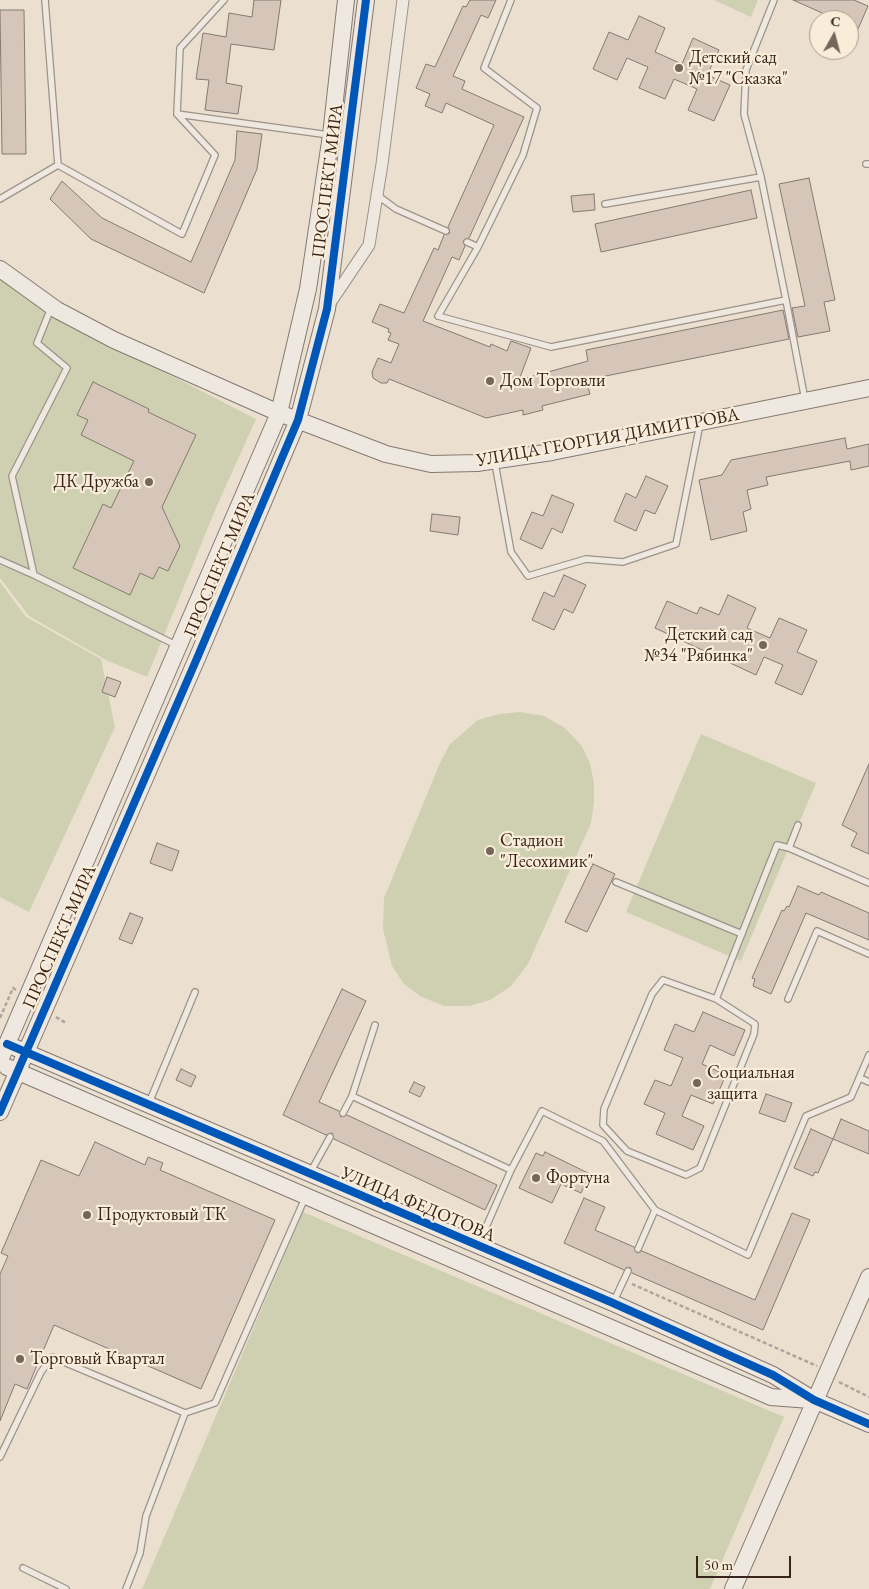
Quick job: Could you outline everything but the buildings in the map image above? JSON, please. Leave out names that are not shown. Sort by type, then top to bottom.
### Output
[{"type":"street","name":"ПРОСПЕКТ МИРА","points":[[0,1060],[279,412],[308,289],[331,135],[346,0]]},
{"type":"street","name":"ПРОСПЕКТ МИРА","points":[[0,1112],[298,420],[327,309],[366,0]]},
{"type":"street","points":[[327,309],[369,245],[403,0]]},
{"type":"street","name":"УЛИЦА ГЕОРГИЯ ДИМИТРОВА","points":[[0,269],[52,306],[114,340],[298,420],[386,454],[431,464],[494,461],[552,452],[869,388]]},
{"type":"street","name":"УЛИЦА ФЕДОТОВА","points":[[7,1044],[614,1303],[773,1375],[814,1400]]},
{"type":"street","points":[[0,1064],[771,1397],[814,1400],[869,1424]]},
{"type":"street","points":[[733,1589],[869,1277]]},
{"type":"lane","points":[[45,0],[58,165]]},
{"type":"lane","points":[[58,165],[182,234],[215,155],[177,114],[180,48],[224,0]]},
{"type":"lane","points":[[511,0],[484,68],[537,108],[524,155],[478,247],[438,316],[551,346],[586,341],[786,300]]},
{"type":"lane","points":[[774,0],[746,70],[744,114],[761,177],[805,400]]},
{"type":"lane","points":[[177,114],[350,137]]},
{"type":"lane","points":[[0,199],[58,165]]},
{"type":"lane","points":[[606,204],[761,177]]},
{"type":"lane","points":[[377,195],[396,209],[446,232]]},
{"type":"lane","points":[[467,242],[478,247]]},
{"type":"lane","points":[[34,575],[12,476],[67,368],[37,343],[52,306]]},
{"type":"lane","points":[[494,461],[510,552],[528,576],[586,559],[623,562],[676,544],[700,422]]},
{"type":"lane","points":[[0,560],[178,646]]},
{"type":"lane","points":[[789,848],[798,825]]},
{"type":"lane","points":[[716,999],[778,845],[869,882]]},
{"type":"lane","points":[[616,882],[742,934]]},
{"type":"lane","points":[[788,999],[817,931],[869,954]]},
{"type":"lane","points":[[663,980],[716,999],[756,1024],[754,1034],[700,1168],[686,1175],[627,1151],[603,1125],[604,1109],[652,994],[663,980]]},
{"type":"lane","points":[[148,1105],[195,992]]},
{"type":"lane","points":[[343,1113],[352,1096],[375,1025]]},
{"type":"lane","points":[[478,1246],[511,1170],[542,1111],[603,1141],[655,1210],[748,1255],[806,1116],[851,1097],[869,1055]]},
{"type":"lane","points":[[860,1078],[869,1082]]},
{"type":"lane","points":[[352,1096],[511,1170]]},
{"type":"lane","points":[[310,1174],[330,1137]]},
{"type":"lane","points":[[0,1457],[42,1372],[52,1357],[185,1413],[215,1403],[306,1196]]},
{"type":"lane","points":[[638,1249],[655,1210]]},
{"type":"lane","points":[[614,1303],[628,1271]]},
{"type":"lane","points":[[126,1589],[140,1553],[146,1516],[185,1413]]},
{"type":"lane","points":[[23,1568],[66,1589]]},
{"type":"path","points":[[624,1280],[828,1370],[841,1383],[869,1397]]},
{"type":"green space","points":[[714,0],[758,0],[751,17]]},
{"type":"green space","points":[[0,275],[57,317],[256,419],[216,508],[147,677],[106,660],[29,616],[0,578]]},
{"type":"green space","points":[[0,582],[26,617],[101,659],[115,727],[29,912],[0,897]]},
{"type":"green space","name":"Стадион \"Лесохимик\"","points":[[520,712],[544,716],[565,728],[582,746],[590,764],[594,783],[591,823],[528,964],[510,987],[490,1000],[469,1006],[444,1006],[420,996],[404,984],[392,966],[383,929],[384,898],[440,763],[450,744],[478,720],[499,714]]},
{"type":"green space","points":[[701,734],[816,783],[741,961],[626,912]]},
{"type":"green space","points":[[303,1212],[784,1417],[710,1589],[142,1589]]},
{"type":"cycle path","points":[[0,1112],[298,420],[327,309],[366,0]]},
{"type":"cycle path","points":[[7,1044],[613,1303],[773,1375],[814,1400],[869,1424]]},
{"type":"place","name":"Детский сад №17 \"Сказка\"","points":[[679,68]]},
{"type":"place","name":"Дом Торговли","points":[[490,381]]},
{"type":"place","name":"ДК Дружба","points":[[149,482]]},
{"type":"place","name":"Детский сад №34 \"Рябинка\"","points":[[763,645]]},
{"type":"place","name":"Стадион \"Лесохимик\"","points":[[490,851]]},
{"type":"place","name":"Социальная защита","points":[[697,1083]]},
{"type":"place","name":"Фортуна","points":[[536,1178]]},
{"type":"place","name":"Продуктовый ТК","points":[[87,1215]]},
{"type":"place","name":"Торговый Квартал","points":[[20,1359]]}]
